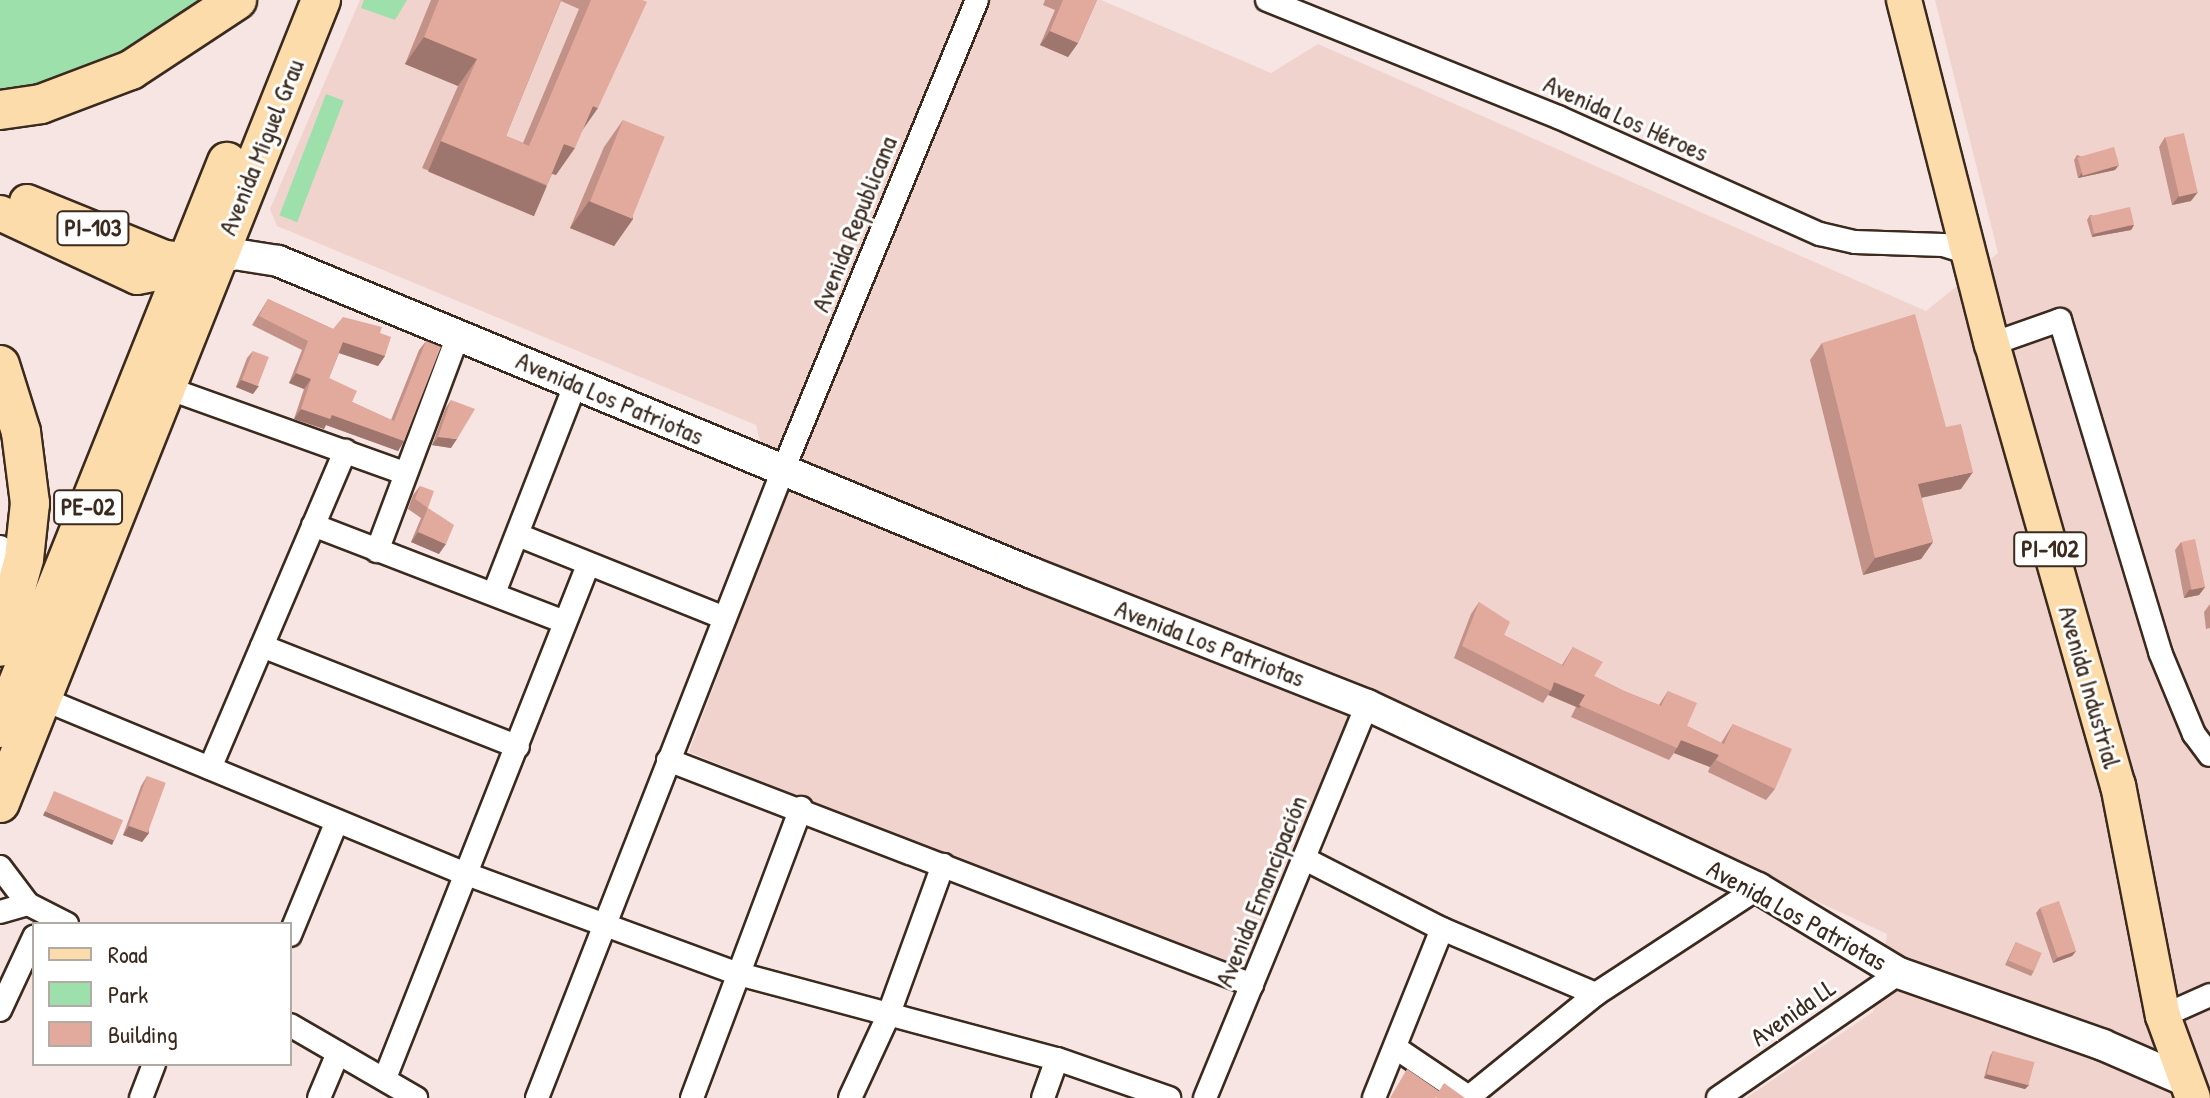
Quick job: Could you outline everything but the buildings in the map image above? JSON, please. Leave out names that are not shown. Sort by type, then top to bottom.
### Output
[{"type":"highway","points":[[0,110],[41,104],[131,70],[237,0]]},
{"type":"highway","name":"Avenida Miguel Grau","points":[[200,271],[293,0]]},
{"type":"highway","name":"Avenida Miguel Grau","points":[[200,271],[321,0]]},
{"type":"highway","name":"PE-02","points":[[0,728],[154,341],[200,271]]},
{"type":"highway","name":"PE-02","points":[[0,803],[167,388],[200,271]]},
{"type":"highway","name":"PE-02","points":[[0,365],[21,432],[30,503],[24,559],[0,647]]},
{"type":"main road","name":"Avenida Industrial","points":[[1904,0],[1992,344],[2118,785],[2163,1016],[2189,1089]]},
{"type":"main road","name":"PI-103","points":[[0,191],[200,271]]},
{"type":"main road","name":"PI-103","points":[[0,213],[137,277],[200,271]]},
{"type":"main road","name":"PI-103","points":[[137,277],[149,303],[154,341]]},
{"type":"street","name":"Avenida Miguel Grau","points":[[200,271],[340,0]]},
{"type":"street","name":"Avenida Republicana","points":[[537,1098],[783,470],[977,0]]},
{"type":"street","name":"Avenida Los Héroes","points":[[1267,0],[1558,117],[1820,234],[1855,242],[1943,245],[1969,253]]},
{"type":"street","name":"Avenida Los Patriotas","points":[[200,271],[278,261],[783,470],[1367,705],[1758,888],[1899,973],[2103,1045],[2189,1089]]},
{"type":"street","points":[[200,271],[195,348],[167,388],[405,473]]},
{"type":"street","points":[[1992,344],[2060,320],[2160,652],[2194,734],[2210,755]]},
{"type":"street","points":[[377,551],[458,335]]},
{"type":"street","points":[[494,593],[576,383]]},
{"type":"street","points":[[210,768],[345,451]]},
{"type":"street","points":[[313,525],[564,622]]},
{"type":"street","points":[[518,535],[724,618]]},
{"type":"street","points":[[0,547],[0,567]]},
{"type":"street","points":[[385,1078],[588,565]]},
{"type":"street","points":[[262,646],[518,747]]},
{"type":"street","points":[[43,699],[464,873],[739,974],[1057,1059],[1169,1098]]},
{"type":"street","name":"Avenida Emancipación","points":[[1205,1098],[1367,705]]},
{"type":"street","points":[[668,760],[801,808],[1252,985]]},
{"type":"street","points":[[692,1098],[801,808]]},
{"type":"street","points":[[292,930],[337,821]]},
{"type":"street","points":[[1305,859],[1442,929],[1596,994]]},
{"type":"street","points":[[850,1098],[888,1016],[943,865]]},
{"type":"street","points":[[0,867],[38,914]]},
{"type":"street","points":[[1396,1048],[1469,1097],[1596,994],[1758,888]]},
{"type":"street","points":[[0,912],[38,914],[61,922]]},
{"type":"street","points":[[1374,1098],[1442,929]]},
{"type":"street","points":[[0,1010],[32,941]]},
{"type":"street","name":"Avenida LL","points":[[1718,1098],[1899,973]]},
{"type":"street","points":[[2163,1016],[2210,995]]},
{"type":"street","points":[[292,1026],[416,1098]]},
{"type":"street","points":[[319,1098],[338,1053]]},
{"type":"street","points":[[1043,1098],[1057,1059]]},
{"type":"street","points":[[141,1098],[153,1066]]},
{"type":"shaded area","points":[[360,0],[1101,0],[1271,73],[1318,44],[1926,311],[1998,253],[1935,0],[2210,0],[2210,1098],[1746,1098],[1873,1012],[1887,934],[1360,687],[1246,978],[689,752],[779,512],[756,425],[277,226],[270,209]]},
{"type":"green space","points":[[0,0],[219,0],[128,61],[0,101]]},
{"type":"green space","points":[[364,0],[407,0],[395,20],[361,8]]},
{"type":"green space","points":[[326,94],[344,101],[297,222],[279,215]]}]
